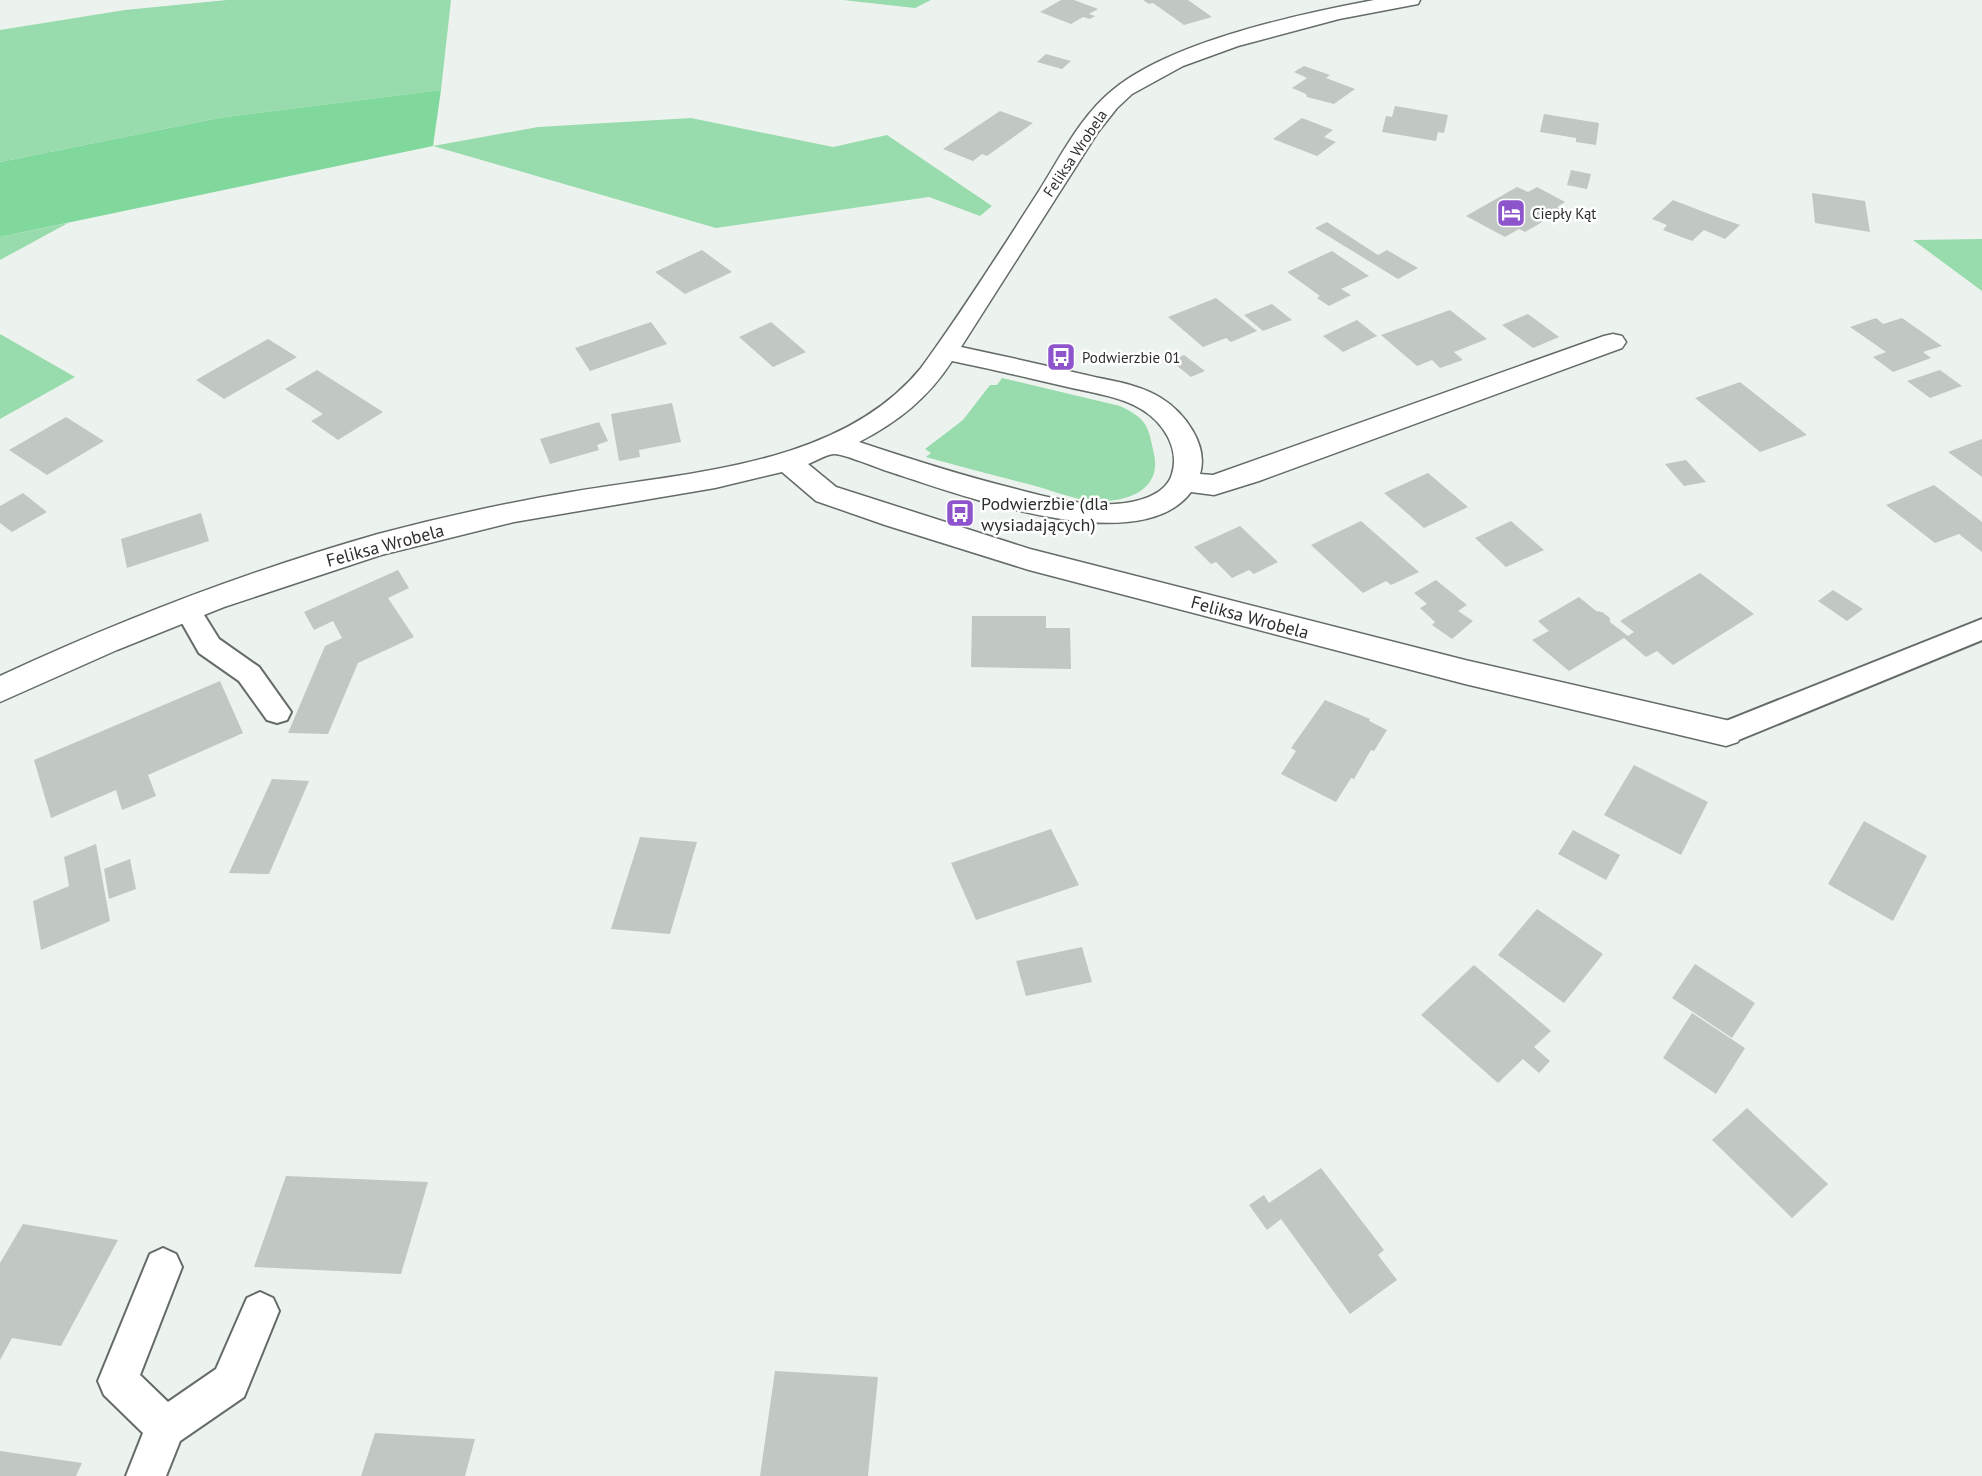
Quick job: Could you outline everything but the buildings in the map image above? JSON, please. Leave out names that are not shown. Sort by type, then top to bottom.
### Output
[{"type":"street","name":"Feliksa Wrobela","points":[[0,690],[85,651],[187,609],[290,571],[434,530],[565,502],[702,481],[788,462],[836,444],[880,418],[909,397],[924,382],[1088,130],[1102,111],[1126,89],[1159,69],[1208,49],[1385,2],[1411,0]]},
{"type":"street","points":[[1184,482],[1214,484],[1249,474],[1613,342]]},
{"type":"street","points":[[836,444],[906,468],[1070,512],[1114,514],[1138,511],[1166,499],[1184,482],[1190,468],[1190,454],[1179,432],[1158,408],[1124,393],[944,352]]},
{"type":"street","name":"Feliksa Wrobela","points":[[788,462],[826,494],[1029,559],[1453,669],[1726,734]]},
{"type":"lane","points":[[187,609],[209,646],[249,674],[277,712]]},
{"type":"lane","points":[[1726,734],[1982,629]]},
{"type":"lane","points":[[163,1267],[118,1381],[165,1427]]},
{"type":"lane","points":[[146,1476],[165,1427],[230,1383],[260,1311]]},
{"type":"green space","points":[[227,0],[451,0],[441,90],[219,118],[0,162],[0,30],[125,10]]},
{"type":"green space","points":[[843,0],[931,0],[915,8]]},
{"type":"green space","points":[[441,90],[433,146],[0,237],[0,162],[219,118]]},
{"type":"green space","points":[[691,118],[833,147],[887,135],[992,206],[980,216],[929,197],[716,228],[433,146],[538,127]]},
{"type":"green space","points":[[68,223],[0,260],[0,237]]},
{"type":"green space","points":[[1982,239],[1982,291],[1913,240]]},
{"type":"green space","points":[[0,334],[75,377],[0,419]]},
{"type":"green space","points":[[1002,378],[1120,406],[1136,415],[1145,424],[1150,436],[1155,468],[1152,479],[1135,494],[1124,498],[1111,501],[1085,500],[926,457],[931,453],[925,449],[963,420],[990,385],[997,385]]},
{"type":"place","name":"Ciepły Kąt","points":[[1511,213]]},
{"type":"place","name":"Podwierzbie 01","points":[[1061,357]]},
{"type":"place","name":"Podwierzbie (dla wysiadających)","points":[[960,513]]}]
